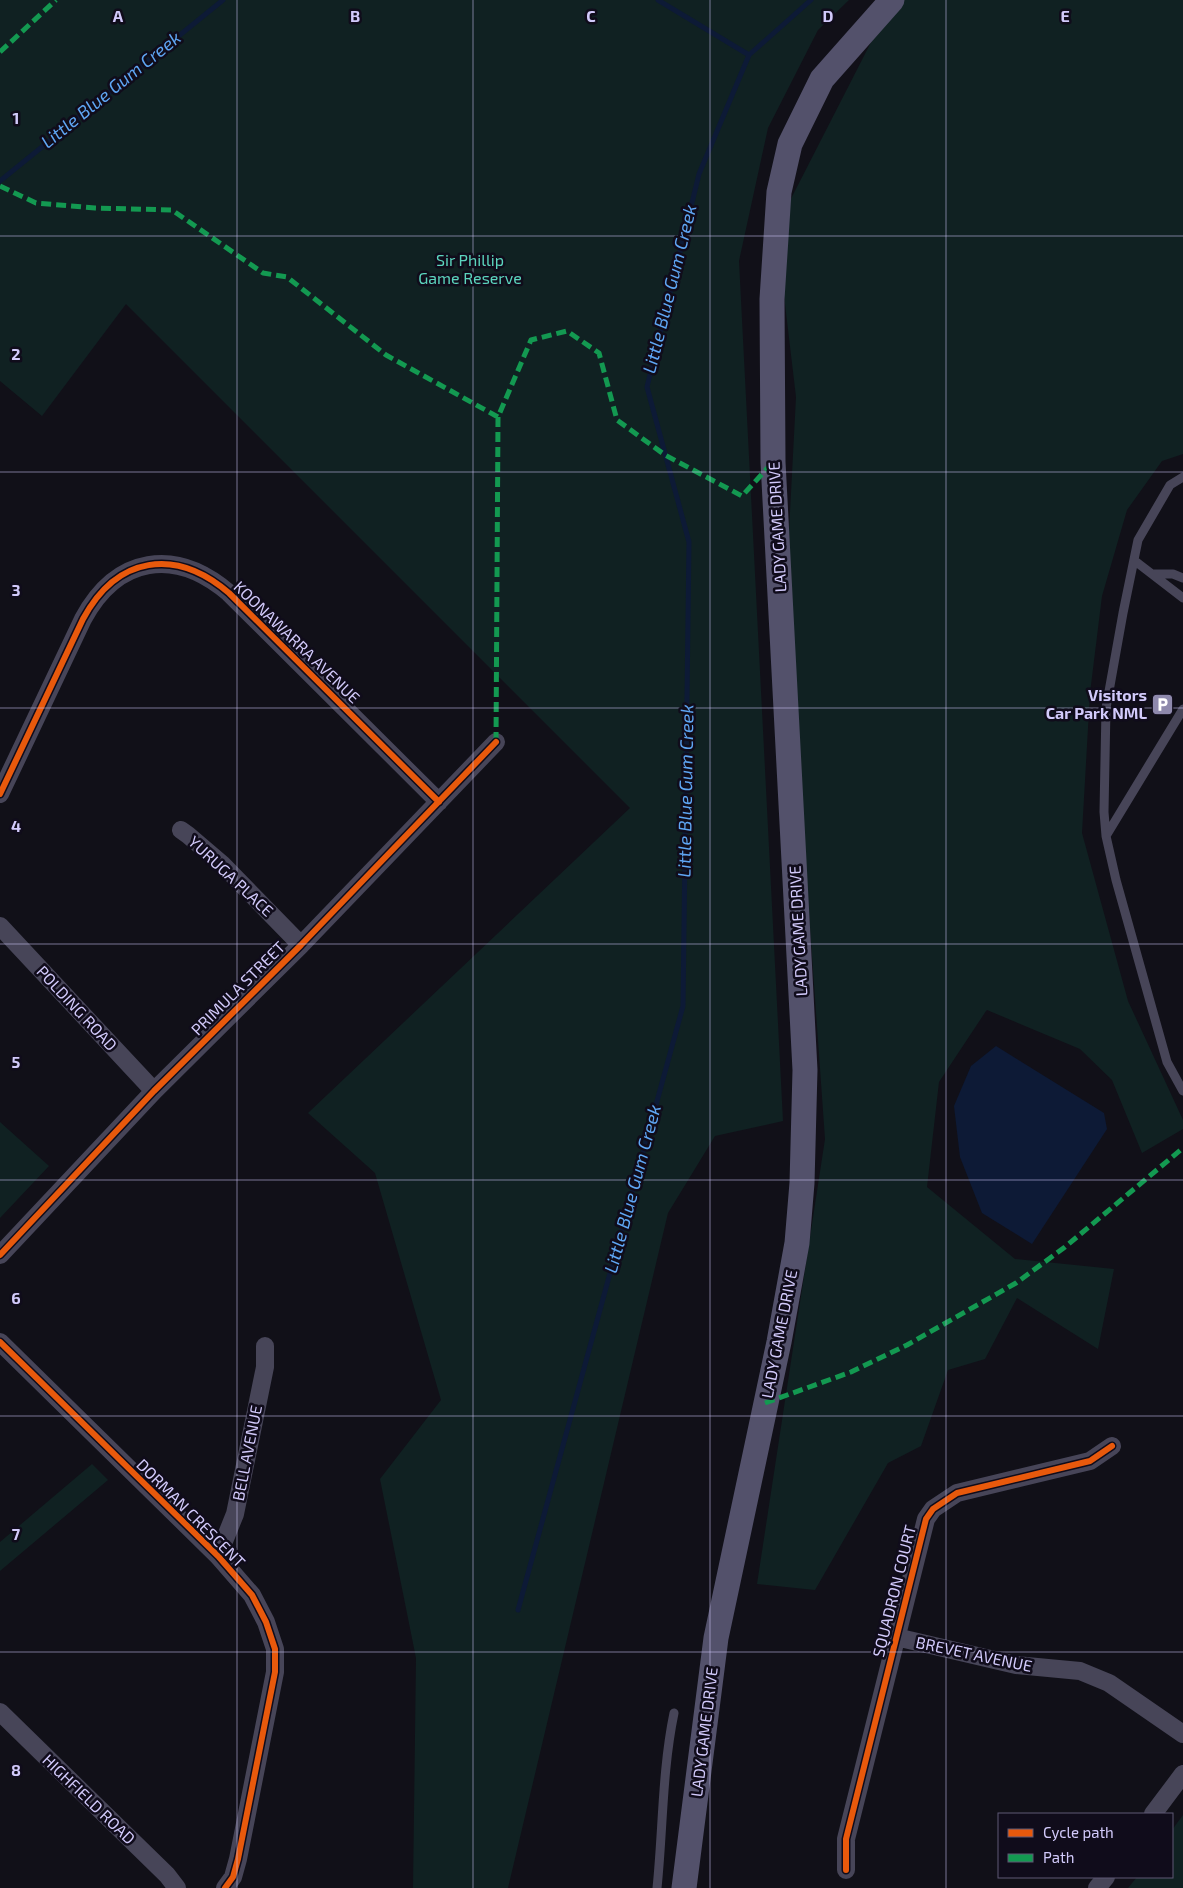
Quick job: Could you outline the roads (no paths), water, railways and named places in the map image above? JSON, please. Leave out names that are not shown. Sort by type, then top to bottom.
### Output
[{"type":"main road","name":"LADY GAME DRIVE","points":[[684,1888],[716,1638],[781,1332],[796,1243],[802,1183],[805,1070],[773,462],[772,299],[779,192],[790,144],[822,79],[892,0]]},
{"type":"street","name":"KOONAWARRA AVENUE","points":[[0,794],[76,633],[90,605],[98,594],[130,571],[144,566],[169,564],[194,570],[206,576],[229,593],[439,802]]},
{"type":"street","name":"PRIMULA STREET","points":[[0,1255],[154,1091],[301,944],[496,742]]},
{"type":"street","name":"YURUGA PLACE","points":[[180,830],[222,864],[301,944]]},
{"type":"street","name":"POLDING ROAD","points":[[0,926],[154,1091]]},
{"type":"street","name":"DORMAN CRESCENT","points":[[0,1342],[218,1556],[252,1595],[266,1622],[275,1649],[275,1672],[244,1831],[233,1878],[226,1888]]},
{"type":"street","name":"BELL AVENUE","points":[[218,1556],[235,1514],[264,1367],[266,1346]]},
{"type":"street","name":"SQUADRON COURT","points":[[846,1870],[846,1839],[926,1519],[933,1509],[957,1493],[1090,1461],[1112,1446]]},
{"type":"street","name":"BREVET AVENUE","points":[[896,1637],[1016,1665],[1080,1671],[1110,1683],[1183,1734]]},
{"type":"street","name":"HIGHFIELD ROAD","points":[[0,1712],[167,1875],[177,1888]]},
{"type":"street","points":[[1154,1813],[1183,1774]]},
{"type":"lane","points":[[1183,477],[1170,485],[1138,540],[1106,708],[1104,812],[1106,836],[1116,880],[1167,1062],[1183,1091]]},
{"type":"lane","points":[[1135,561],[1183,598]]},
{"type":"lane","points":[[1152,574],[1173,574],[1183,578]]},
{"type":"lane","points":[[1106,836],[1183,709]]},
{"type":"lane","points":[[657,1888],[661,1848],[663,1790],[674,1714]]},
{"type":"water","points":[[996,1046],[1104,1113],[1107,1129],[1032,1244],[982,1213],[960,1157],[954,1106],[971,1066]]},
{"type":"waterway","name":"Little Blue Gum Creek","points":[[0,181],[223,0]]},
{"type":"waterway","points":[[658,0],[749,55]]},
{"type":"waterway","name":"Little Blue Gum Creek","points":[[518,1610],[683,1006],[689,542],[647,387],[699,174],[749,55],[811,0]]},
{"type":"place","name":"Visitors Car Park NML","points":[[1163,704]]},
{"type":"park label","name":"Sir Phillip Game Reserve","points":[[470,269]]}]
